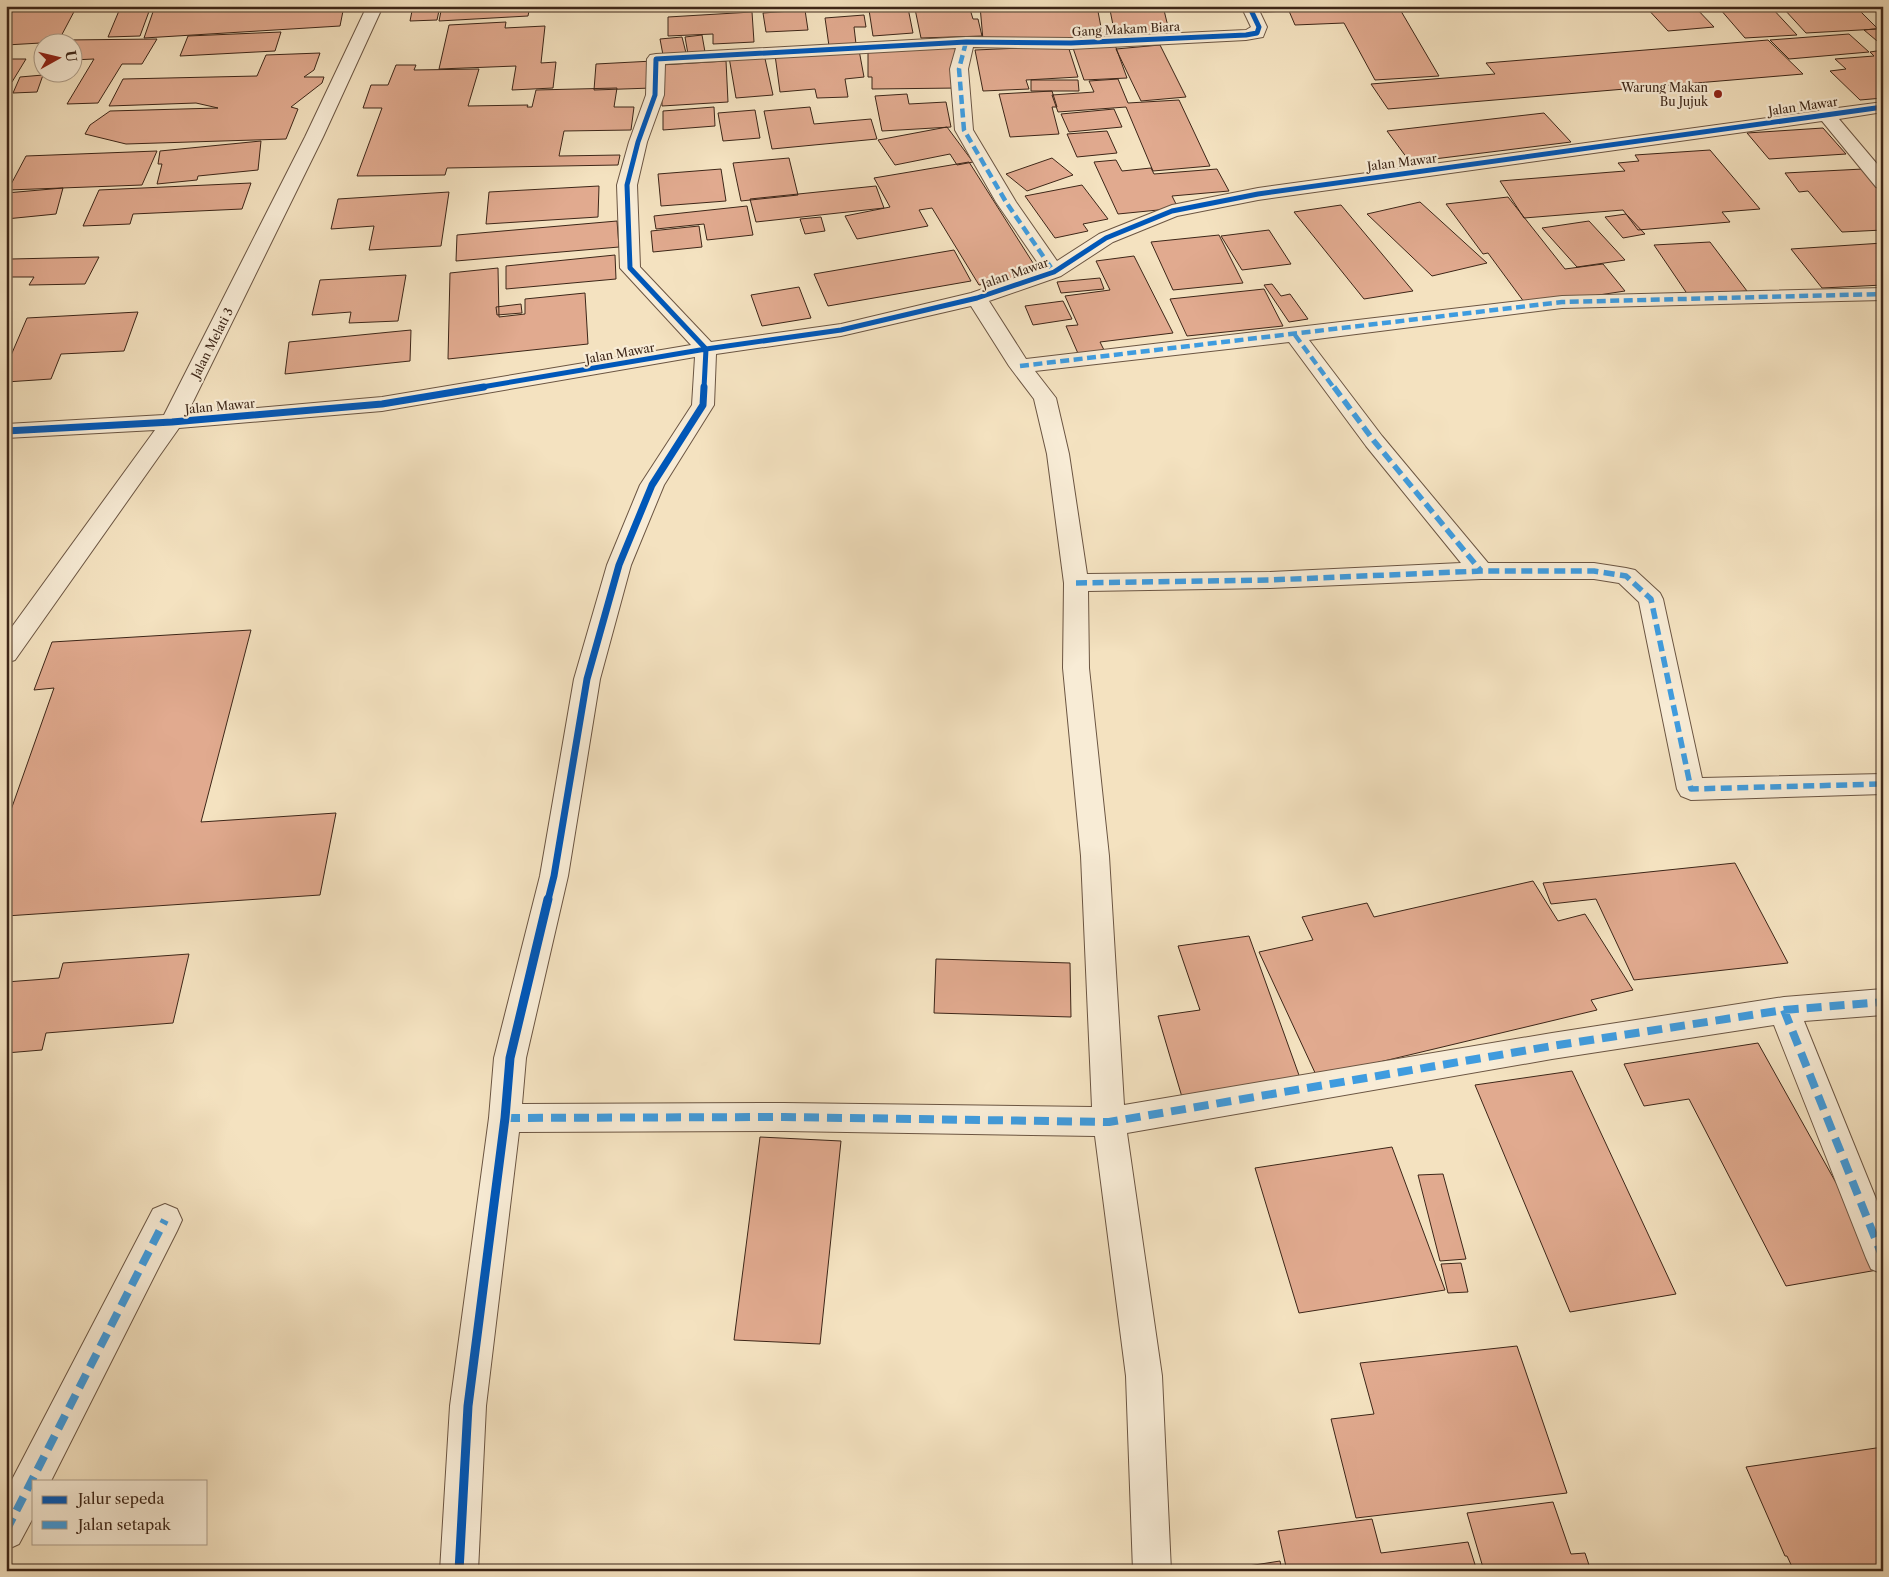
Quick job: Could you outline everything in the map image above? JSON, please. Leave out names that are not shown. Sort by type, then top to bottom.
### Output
[{"type":"street","name":"Jalan Melati 3","points":[[6,654],[172,422],[314,138],[375,6]]},
{"type":"street","name":"Gang Makam Biara","points":[[966,42],[1002,44],[1120,43],[1246,34],[1257,32],[1259,27],[1249,6]]},
{"type":"street","points":[[459,1571],[468,1406],[505,1118],[510,1058],[554,876],[587,679],[619,565],[652,485],[703,405],[706,350],[630,268],[627,185],[638,142],[655,95],[656,59],[966,42],[959,69],[964,130],[1006,202],[1054,272]]},
{"type":"street","name":"Jalan Mawar","points":[[6,431],[172,422],[382,404],[706,350],[841,330],[977,298],[1054,272],[1106,238],[1172,211],[1258,194],[1686,136],[1825,113],[1883,107]]},
{"type":"street","points":[[1825,113],[1883,183]]},
{"type":"street","points":[[1020,366],[1562,302],[1883,294]]},
{"type":"street","points":[[977,298],[1020,366],[1045,398],[1058,454],[1076,583],[1076,668],[1095,856],[1109,1122],[1144,1376],[1152,1571]]},
{"type":"street","points":[[1295,335],[1374,440],[1482,570]]},
{"type":"street","points":[[1076,583],[1270,580],[1482,570],[1594,571],[1626,576],[1651,599],[1691,789],[1883,784]]},
{"type":"street","points":[[505,1118],[784,1117],[1109,1122],[1552,1046],[1784,1010],[1883,1002]]},
{"type":"street","points":[[1784,1010],[1883,1258]]},
{"type":"street","points":[[32,1480],[165,1220]]},
{"type":"street","points":[[6,1531],[32,1480]]},
{"type":"building","points":[[16,6],[77,6],[63,32],[32,32],[32,44],[6,45],[6,12],[13,12]]},
{"type":"building","points":[[121,6],[151,6],[140,36],[108,37]]},
{"type":"building","points":[[155,6],[344,6],[340,26],[144,38]]},
{"type":"building","points":[[413,6],[440,6],[437,20],[410,21]]},
{"type":"building","points":[[442,6],[530,6],[528,16],[439,21]]},
{"type":"building","points":[[933,6],[969,6],[973,19],[978,19],[982,36],[921,38],[915,9]]},
{"type":"building","points":[[980,6],[1097,6],[1103,38],[983,40]]},
{"type":"building","points":[[1122,6],[1163,6],[1170,35],[1115,35],[1110,10],[1123,10]]},
{"type":"building","points":[[1260,6],[1398,6],[1439,76],[1375,80],[1344,23],[1295,25],[1289,11],[1263,12]]},
{"type":"building","points":[[1645,6],[1694,6],[1714,27],[1668,31]]},
{"type":"building","points":[[1855,6],[1878,29],[1806,33],[1784,9]]},
{"type":"building","points":[[1771,7],[1797,35],[1745,38],[1720,9]]},
{"type":"building","points":[[908,8],[913,33],[873,36],[869,10]]},
{"type":"building","points":[[805,10],[808,30],[766,32],[763,13]]},
{"type":"building","points":[[752,12],[754,42],[713,44],[713,34],[668,36],[668,17]]},
{"type":"building","points":[[864,15],[866,27],[854,27],[856,44],[829,46],[825,18]]},
{"type":"building","points":[[506,22],[505,28],[545,26],[541,63],[556,62],[553,88],[512,90],[516,66],[439,69],[449,25]]},
{"type":"building","points":[[1883,28],[1883,46],[1864,30]]},
{"type":"building","points":[[281,32],[275,51],[180,56],[188,36]]},
{"type":"building","points":[[1849,34],[1869,52],[1789,59],[1770,40]]},
{"type":"building","points":[[702,35],[705,52],[688,54],[685,37]]},
{"type":"building","points":[[682,37],[686,53],[663,55],[660,39]]},
{"type":"building","points":[[157,39],[142,64],[122,64],[98,103],[67,104],[82,82],[94,59],[82,60],[82,40]]},
{"type":"building","points":[[1768,40],[1803,74],[1388,109],[1371,84],[1495,74],[1486,63]]},
{"type":"building","points":[[956,45],[959,88],[872,89],[872,77],[868,77],[868,46]]},
{"type":"building","points":[[1115,45],[1127,78],[1084,80],[1073,48]]},
{"type":"building","points":[[1160,45],[1186,97],[1141,101],[1116,49]]},
{"type":"building","points":[[1068,46],[1078,77],[1026,80],[1029,89],[983,91],[975,50]]},
{"type":"building","points":[[859,50],[864,77],[845,79],[848,97],[817,98],[815,89],[780,92],[775,55]]},
{"type":"building","points":[[1883,50],[1883,98],[1860,100],[1830,71],[1846,69],[1835,59],[1874,56],[1870,52]]},
{"type":"building","points":[[320,53],[314,70],[304,77],[324,77],[322,83],[291,107],[298,109],[286,139],[126,144],[85,134],[90,125],[110,111],[218,108],[196,103],[109,106],[123,79],[257,76],[266,55]]},
{"type":"building","points":[[764,54],[773,95],[736,98],[729,57]]},
{"type":"building","points":[[6,59],[26,59],[12,82],[6,82]]},
{"type":"building","points":[[653,61],[652,88],[594,90],[596,64]]},
{"type":"building","points":[[726,61],[728,102],[662,106],[661,65]]},
{"type":"building","points":[[396,65],[416,65],[414,70],[479,69],[468,106],[528,105],[527,107],[532,107],[536,90],[617,88],[614,107],[634,107],[631,130],[564,131],[559,156],[620,155],[618,165],[447,168],[445,175],[357,176],[382,108],[363,108],[371,85],[388,85]]},
{"type":"building","points":[[32,76],[32,82],[41,82],[37,92],[13,93],[20,77]]},
{"type":"building","points":[[1118,79],[1128,103],[1179,100],[1210,166],[1153,171],[1126,107],[1058,112],[1052,95],[1094,92],[1089,81]]},
{"type":"building","points":[[1031,80],[1078,80],[1079,91],[1031,91]]},
{"type":"building","points":[[1052,91],[1057,107],[1052,107],[1059,134],[1010,137],[999,94]]},
{"type":"building","points":[[907,94],[909,104],[946,102],[951,127],[882,131],[875,96]]},
{"type":"building","points":[[714,107],[715,126],[663,130],[663,111]]},
{"type":"building","points":[[810,107],[814,124],[871,119],[877,139],[772,149],[764,111]]},
{"type":"building","points":[[1114,109],[1122,127],[1069,132],[1061,114]]},
{"type":"building","points":[[755,110],[760,138],[723,141],[718,113]]},
{"type":"building","points":[[1544,113],[1571,142],[1410,162],[1387,131]]},
{"type":"building","points":[[947,127],[973,162],[957,165],[950,154],[895,165],[878,140]]},
{"type":"building","points":[[1823,128],[1846,154],[1769,159],[1747,133]]},
{"type":"building","points":[[1107,131],[1117,153],[1077,157],[1067,134]]},
{"type":"building","points":[[261,141],[258,170],[198,176],[197,180],[157,184],[162,164],[158,164],[160,151]]},
{"type":"building","points":[[1710,150],[1760,209],[1722,212],[1730,222],[1638,230],[1623,210],[1524,218],[1500,181],[1625,171],[1618,163],[1639,161],[1635,155]]},
{"type":"building","points":[[157,151],[142,185],[8,190],[26,156]]},
{"type":"building","points":[[789,158],[798,195],[741,201],[733,163]]},
{"type":"building","points":[[1052,158],[1073,175],[1027,191],[1006,174]]},
{"type":"building","points":[[1116,160],[1122,171],[1151,168],[1154,174],[1217,169],[1229,191],[1172,196],[1178,208],[1118,214],[1094,162]]},
{"type":"building","points":[[969,162],[1040,274],[979,285],[932,208],[919,210],[928,226],[857,239],[845,216],[890,207],[874,178]]},
{"type":"building","points":[[721,169],[726,201],[661,206],[658,174]]},
{"type":"building","points":[[1863,169],[1883,191],[1883,230],[1842,232],[1808,191],[1799,192],[1785,173]]},
{"type":"building","points":[[251,183],[242,209],[133,214],[130,224],[83,226],[99,190]]},
{"type":"building","points":[[1082,185],[1108,219],[1083,224],[1088,231],[1055,238],[1025,196]]},
{"type":"building","points":[[599,186],[598,217],[486,224],[489,192]]},
{"type":"building","points":[[876,186],[884,208],[756,222],[750,199]]},
{"type":"building","points":[[63,188],[56,214],[6,219],[6,193]]},
{"type":"building","points":[[449,192],[441,246],[369,250],[374,226],[331,229],[338,199]]},
{"type":"building","points":[[1508,197],[1565,269],[1603,264],[1625,291],[1527,306],[1488,253],[1483,254],[1446,204]]},
{"type":"building","points":[[1420,202],[1487,263],[1432,276],[1367,214]]},
{"type":"building","points":[[1341,205],[1413,291],[1364,299],[1294,212]]},
{"type":"building","points":[[747,206],[753,235],[707,240],[704,224],[656,229],[654,216]]},
{"type":"building","points":[[1626,214],[1645,234],[1623,238],[1605,217]]},
{"type":"building","points":[[821,217],[825,231],[805,234],[800,219]]},
{"type":"building","points":[[617,221],[619,247],[456,261],[457,235]]},
{"type":"building","points":[[1589,221],[1625,260],[1577,267],[1542,228]]},
{"type":"building","points":[[699,226],[702,247],[653,252],[651,231]]},
{"type":"building","points":[[1269,230],[1291,264],[1242,270],[1221,236]]},
{"type":"building","points":[[1219,235],[1243,283],[1173,290],[1151,242]]},
{"type":"building","points":[[1710,242],[1747,291],[1688,295],[1654,245]]},
{"type":"building","points":[[1883,243],[1883,285],[1822,288],[1791,249]]},
{"type":"building","points":[[954,250],[971,281],[828,306],[814,274]]},
{"type":"building","points":[[615,255],[616,279],[506,289],[506,266]]},
{"type":"building","points":[[1134,256],[1173,333],[1100,342],[1106,354],[1080,358],[1066,326],[1078,325],[1065,296],[1110,290],[1096,261]]},
{"type":"building","points":[[99,257],[85,284],[29,285],[34,277],[6,277],[6,268],[11,259]]},
{"type":"building","points":[[498,268],[499,317],[525,314],[525,299],[585,293],[588,344],[448,359],[450,273]]},
{"type":"building","points":[[406,275],[398,321],[349,323],[351,312],[312,315],[320,280]]},
{"type":"building","points":[[1100,278],[1104,289],[1061,293],[1057,282]]},
{"type":"building","points":[[1272,284],[1281,296],[1290,294],[1308,319],[1289,322],[1264,285]]},
{"type":"building","points":[[799,287],[811,318],[762,326],[751,295]]},
{"type":"building","points":[[1264,289],[1283,326],[1187,336],[1170,299]]},
{"type":"building","points":[[1063,301],[1072,319],[1033,325],[1025,306]]},
{"type":"building","points":[[521,304],[522,313],[497,315],[496,307]]},
{"type":"building","points":[[138,312],[124,351],[61,354],[51,379],[6,382],[6,367],[27,318]]},
{"type":"building","points":[[411,330],[410,361],[285,374],[289,342]]},
{"type":"building","points":[[251,630],[201,822],[336,813],[320,895],[6,916],[6,824],[54,688],[34,690],[52,642]]},
{"type":"building","points":[[1735,863],[1788,963],[1634,980],[1596,899],[1551,904],[1543,883]]},
{"type":"building","points":[[1533,881],[1558,921],[1585,914],[1633,990],[1591,1000],[1597,1010],[1317,1077],[1259,952],[1313,940],[1302,917],[1367,903],[1374,917]]},
{"type":"building","points":[[1249,936],[1300,1078],[1182,1097],[1158,1016],[1200,1010],[1178,946]]},
{"type":"building","points":[[189,954],[173,1023],[46,1033],[42,1050],[6,1053],[6,982],[59,978],[63,963]]},
{"type":"building","points":[[936,959],[1070,963],[1071,1017],[934,1013]]},
{"type":"building","points":[[1758,1043],[1883,1269],[1786,1286],[1689,1099],[1644,1106],[1624,1064]]},
{"type":"building","points":[[1572,1071],[1676,1294],[1570,1312],[1475,1085]]},
{"type":"building","points":[[760,1137],[841,1141],[820,1344],[734,1340]]},
{"type":"building","points":[[1392,1147],[1445,1290],[1299,1313],[1255,1168]]},
{"type":"building","points":[[1443,1174],[1466,1259],[1440,1261],[1418,1175]]},
{"type":"building","points":[[1461,1263],[1468,1292],[1448,1293],[1441,1264]]},
{"type":"building","points":[[1517,1346],[1567,1493],[1356,1518],[1331,1419],[1374,1414],[1360,1363]]},
{"type":"building","points":[[1883,1447],[1883,1571],[1794,1571],[1787,1556],[1785,1556],[1746,1467]]},
{"type":"building","points":[[1553,1502],[1571,1554],[1585,1553],[1591,1571],[1484,1571],[1467,1513]]},
{"type":"building","points":[[1372,1519],[1381,1553],[1468,1542],[1477,1571],[1287,1571],[1278,1531]]},
{"type":"building","points":[[1280,1561],[1282,1571],[1216,1571]]},
{"type":"marked path","points":[[966,42],[959,69],[964,130],[1006,202],[1054,272]]},
{"type":"marked path","points":[[1020,366],[1562,302],[1883,294]]},
{"type":"marked path","points":[[1295,335],[1374,441],[1481,571]]},
{"type":"marked path","points":[[1076,583],[1270,580],[1481,571],[1594,571],[1626,576],[1651,599],[1691,789],[1883,784]]},
{"type":"marked path","points":[[505,1118],[784,1117],[1109,1122],[1552,1046],[1784,1010],[1883,1002]]},
{"type":"marked path","points":[[1784,1010],[1883,1258]]},
{"type":"marked path","points":[[32,1480],[165,1220]]},
{"type":"marked path","points":[[6,1531],[32,1480]]},
{"type":"cycle path","points":[[459,1571],[468,1406],[505,1118],[510,1058],[554,876],[587,679],[619,565],[652,485],[703,405],[706,349],[630,268],[627,185],[638,142],[655,95],[656,59],[966,42],[1036,44],[1246,35],[1257,33],[1259,27],[1249,6]]},
{"type":"cycle path","points":[[6,431],[172,422],[382,404],[706,349],[841,330],[977,298],[1054,272],[1106,238],[1172,211],[1258,194],[1883,107]]},
{"type":"place","name":"Warung Makan Bu Jujuk","points":[[1718,94]]}]
